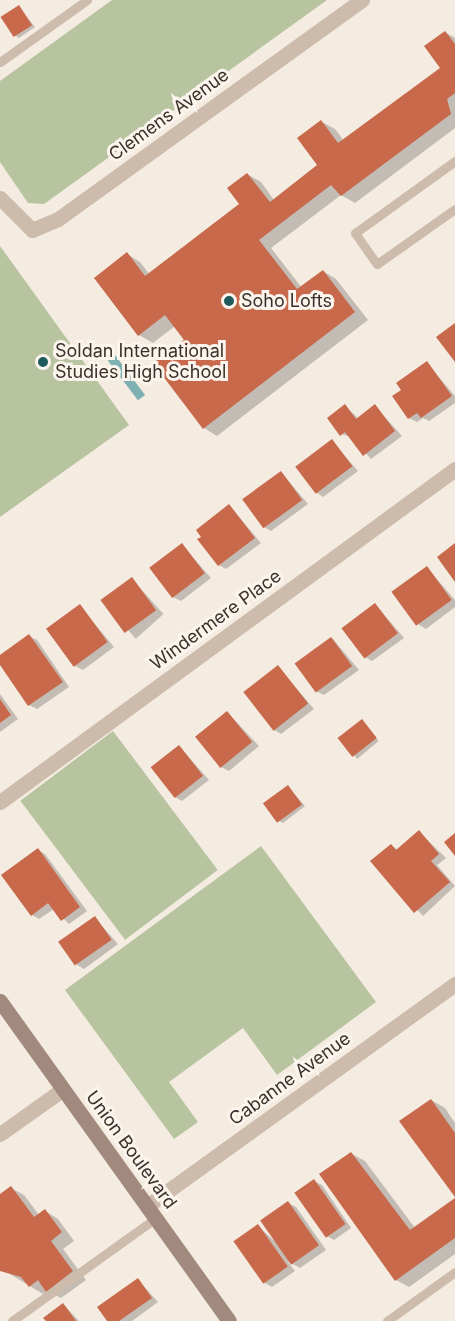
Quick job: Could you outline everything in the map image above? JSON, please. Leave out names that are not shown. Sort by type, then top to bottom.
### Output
[{"type":"main road","name":"Union Boulevard","points":[[0,1001],[230,1321]]},
{"type":"street","name":"Clemens Avenue","points":[[0,198],[32,230],[58,219],[362,0]]},
{"type":"street","name":"Windermere Place","points":[[0,802],[455,469]]},
{"type":"street","name":"Cabanne Avenue","points":[[151,1212],[455,984]]},
{"type":"street","points":[[0,1134],[63,1089]]},
{"type":"lane","points":[[0,62],[87,0]]},
{"type":"lane","points":[[455,161],[355,233],[377,264],[455,209]]},
{"type":"lane","points":[[12,1321],[151,1212]]},
{"type":"lane","points":[[387,1321],[455,1272]]},
{"type":"green space","points":[[112,0],[327,0],[44,204],[28,203],[0,162],[0,81]]},
{"type":"green space","name":"Soldan International Studies High School","points":[[0,246],[129,425],[0,517]]},
{"type":"green space","points":[[113,731],[218,870],[125,940],[20,801]]},
{"type":"green space","points":[[261,846],[376,1002],[277,1075],[243,1028],[169,1082],[198,1122],[174,1139],[65,990]]},
{"type":"water","points":[[115,355],[145,395],[138,400],[108,360]]},
{"type":"building","points":[[19,5],[32,25],[14,37],[1,17]]},
{"type":"building","name":"Soho Lofts","points":[[445,31],[455,44],[455,93],[447,99],[451,114],[341,196],[331,185],[259,240],[297,289],[323,270],[355,312],[203,429],[153,363],[184,340],[165,315],[138,336],[94,278],[127,252],[145,276],[239,204],[227,188],[247,173],[270,202],[317,165],[297,138],[321,120],[338,143],[440,68],[424,46]]},
{"type":"building","points":[[455,323],[455,362],[436,337]]},
{"type":"building","points":[[427,361],[452,396],[421,418],[417,413],[408,419],[392,396],[401,390],[396,383]]},
{"type":"building","points":[[345,404],[356,419],[375,404],[395,431],[363,456],[345,432],[340,436],[327,418]]},
{"type":"building","points":[[332,439],[352,466],[316,494],[295,467]]},
{"type":"building","points":[[281,471],[302,500],[263,528],[242,499]]},
{"type":"building","points":[[229,504],[255,538],[218,566],[197,539],[201,537],[196,530]]},
{"type":"building","points":[[182,543],[205,573],[172,598],[149,568]]},
{"type":"building","points":[[455,543],[455,582],[437,557]]},
{"type":"building","points":[[427,566],[452,600],[416,626],[391,592]]},
{"type":"building","points":[[132,577],[156,610],[125,633],[100,600]]},
{"type":"building","points":[[375,603],[398,633],[364,659],[341,628]]},
{"type":"building","points":[[80,604],[108,642],[74,667],[46,629]]},
{"type":"building","points":[[29,634],[63,682],[28,706],[0,665],[0,655]]},
{"type":"building","points":[[331,637],[352,666],[316,693],[295,663]]},
{"type":"building","points":[[278,665],[308,704],[273,731],[243,692]]},
{"type":"building","points":[[0,699],[11,715],[0,723]]},
{"type":"building","points":[[227,711],[252,742],[220,768],[195,737]]},
{"type":"building","points":[[362,719],[377,738],[352,757],[338,738]]},
{"type":"building","points":[[179,745],[203,776],[175,798],[151,767]]},
{"type":"building","points":[[288,785],[302,804],[277,823],[263,803]]},
{"type":"building","points":[[419,830],[439,854],[431,861],[450,882],[414,913],[370,861],[391,844],[396,850]]},
{"type":"building","points":[[455,833],[455,856],[444,842]]},
{"type":"building","points":[[38,848],[80,907],[61,921],[48,903],[31,916],[1,875]]},
{"type":"building","points":[[95,916],[112,940],[75,966],[58,942]]},
{"type":"building","points":[[431,1099],[455,1133],[455,1197],[399,1121]]},
{"type":"building","points":[[351,1152],[410,1230],[455,1198],[455,1238],[395,1281],[319,1174]]},
{"type":"building","points":[[314,1179],[346,1224],[326,1238],[294,1193]]},
{"type":"building","points":[[11,1186],[34,1217],[45,1209],[62,1232],[51,1241],[73,1271],[46,1292],[38,1280],[29,1287],[21,1277],[0,1271],[0,1194]]},
{"type":"building","points":[[288,1201],[319,1245],[291,1265],[260,1221]]},
{"type":"building","points":[[258,1224],[288,1267],[263,1284],[233,1241]]},
{"type":"building","points":[[138,1278],[152,1298],[119,1321],[107,1321],[97,1307]]},
{"type":"building","points":[[63,1303],[76,1321],[46,1321],[43,1318]]},
{"type":"place","name":"Soho Lofts","points":[[229,301]]},
{"type":"place","name":"Soldan International Studies High School","points":[[43,362]]}]
